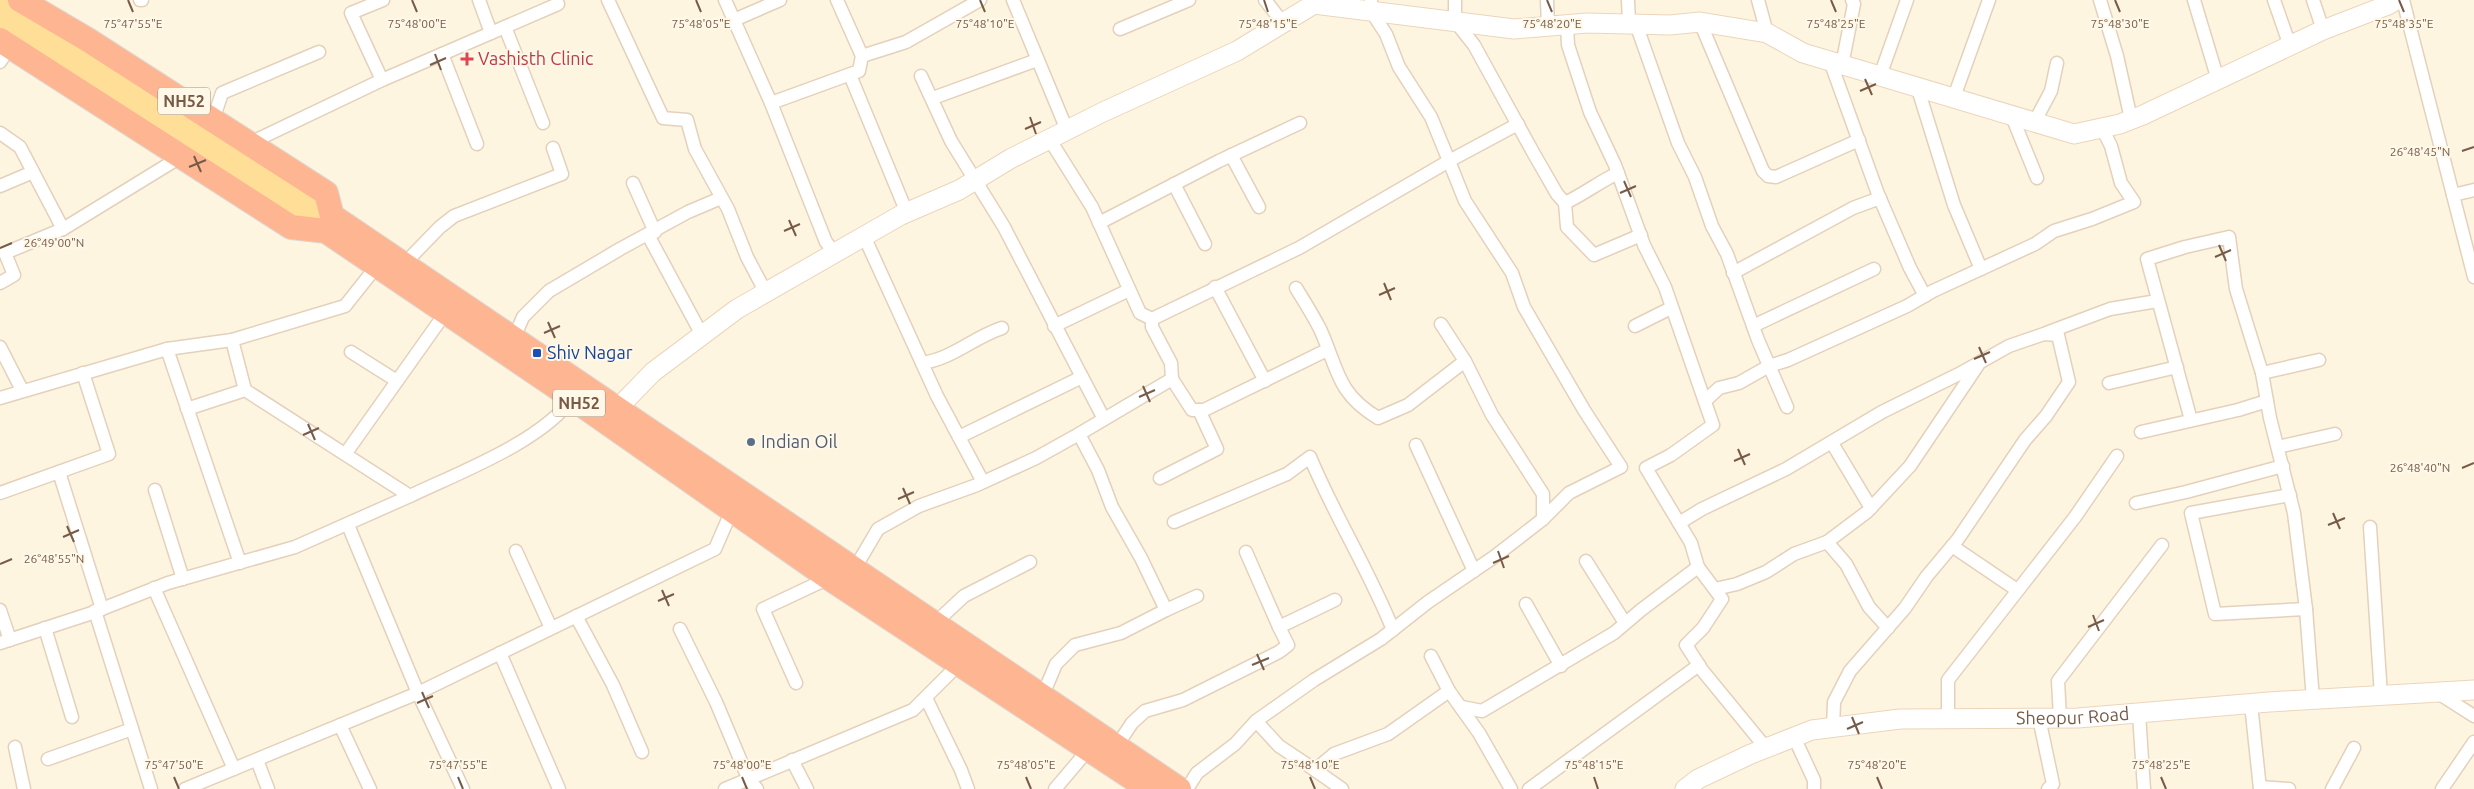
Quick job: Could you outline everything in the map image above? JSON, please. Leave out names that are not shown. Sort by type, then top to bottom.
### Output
[{"type":"highway","name":"NH52","points":[[20,0],[88,40],[326,193],[327,222],[376,267],[572,398],[829,578],[1148,789]]},
{"type":"highway","name":"NH52","points":[[5,50],[182,156],[291,227],[303,230],[327,222],[404,264],[1179,789]]},
{"type":"main road","points":[[0,4],[296,203]]},
{"type":"main road","points":[[0,24],[327,222]]},
{"type":"street","points":[[382,80],[351,14],[383,0]]},
{"type":"street","points":[[479,0],[491,33]]},
{"type":"street","points":[[608,0],[663,118],[687,120],[695,149],[721,198],[747,257],[766,293]]},
{"type":"street","points":[[726,0],[771,103],[826,242],[835,253]]},
{"type":"street","points":[[734,20],[780,0]]},
{"type":"street","points":[[771,103],[859,71],[862,56],[837,0]]},
{"type":"street","points":[[862,56],[906,42],[980,0]]},
{"type":"street","points":[[1013,0],[1067,130]]},
{"type":"street","points":[[1120,29],[1189,0]]},
{"type":"street","points":[[1265,0],[1283,23]]},
{"type":"street","points":[[1455,0],[1455,21],[1474,45],[1557,194],[1565,203],[1567,227],[1594,255],[1641,235]]},
{"type":"street","points":[[1547,0],[1548,26]]},
{"type":"street","points":[[1628,0],[1632,24],[1678,143],[1695,177],[1787,407]]},
{"type":"street","points":[[1758,0],[1767,33]]},
{"type":"street","points":[[1852,0],[1854,4],[1836,63],[1859,140],[1880,198],[1910,268],[1925,296]]},
{"type":"street","points":[[1880,76],[1907,0]]},
{"type":"street","points":[[1954,98],[1990,0]]},
{"type":"street","points":[[2100,0],[2117,56],[2131,119]]},
{"type":"street","points":[[2194,0],[2218,80]]},
{"type":"street","points":[[2274,0],[2290,46]]},
{"type":"street","points":[[2312,0],[2323,30]]},
{"type":"street","points":[[250,143],[382,80],[561,1]]},
{"type":"street","points":[[618,408],[652,372],[737,309],[864,236],[907,212],[974,181],[1067,130],[1237,51],[1314,4],[1327,3],[1371,6],[1514,29],[1567,24],[1700,22],[1767,33],[1803,53],[2074,134],[2131,119],[2323,30],[2393,1],[2453,195],[2474,273]]},
{"type":"street","points":[[1188,789],[1197,773],[1235,744],[1256,721],[1393,630],[1474,571],[1543,519],[1569,493],[1621,467],[1584,410],[1524,307],[1512,273],[1465,201],[1431,117],[1399,67],[1386,34],[1371,6]]},
{"type":"street","points":[[1700,22],[1764,171],[1768,176],[1776,177],[1859,140]]},
{"type":"street","points":[[1567,24],[1568,46],[1590,112],[1618,173],[1641,235],[1665,287],[1713,425],[1671,455],[1646,468],[1691,543],[1698,567],[1722,600],[1703,628],[1686,645],[1699,665],[1766,748]]},
{"type":"street","points":[[505,27],[543,123]]},
{"type":"street","points":[[213,120],[222,93],[319,52]]},
{"type":"street","points":[[442,54],[477,144]]},
{"type":"street","points":[[933,98],[1037,60]]},
{"type":"street","points":[[2035,121],[2051,91],[2057,63]]},
{"type":"street","points":[[850,75],[907,212]]},
{"type":"street","points":[[921,76],[933,98],[951,140],[974,181],[1004,227],[1054,326],[1104,418]]},
{"type":"street","points":[[1917,86],[1954,205],[1981,269]]},
{"type":"street","points":[[2011,114],[2037,178]]},
{"type":"street","points":[[1099,223],[1231,155],[1300,123]]},
{"type":"street","points":[[1050,140],[1092,207],[1140,314],[1152,319],[1299,248],[1449,160],[1518,124]]},
{"type":"street","points":[[1705,401],[1720,388],[1739,383],[1769,366],[1788,360],[1907,306],[2035,244],[2054,231],[2092,219],[2134,202],[2121,183],[2111,146],[2102,128]]},
{"type":"street","points":[[0,133],[20,147],[63,229]]},
{"type":"street","points":[[404,264],[440,227],[454,216],[562,174],[553,148]]},
{"type":"street","points":[[1231,155],[1259,207]]},
{"type":"street","points":[[0,283],[14,275],[5,253],[63,229],[182,156]]},
{"type":"street","points":[[0,186],[33,172]]},
{"type":"street","points":[[1565,203],[1586,193],[1592,185],[1618,173]]},
{"type":"street","points":[[633,183],[651,233],[702,335]]},
{"type":"street","points":[[1174,184],[1205,244]]},
{"type":"street","points":[[2453,195],[2474,190]]},
{"type":"street","points":[[514,338],[523,317],[549,291],[688,212],[721,198]]},
{"type":"street","points":[[1733,274],[1853,208],[1880,198]]},
{"type":"street","points":[[864,236],[922,363],[983,482]]},
{"type":"street","points":[[2191,420],[2147,259],[2185,247],[2229,237],[2236,289],[2262,373],[2290,495],[2306,609],[2313,700]]},
{"type":"street","points":[[0,398],[167,349],[232,340],[345,306],[376,267]]},
{"type":"street","points":[[1753,326],[1874,269]]},
{"type":"street","points":[[1215,287],[1265,380]]},
{"type":"street","points":[[1296,288],[1320,328],[1335,372],[1358,406],[1378,418],[1408,405],[1465,361]]},
{"type":"street","points":[[1054,326],[1129,290]]},
{"type":"street","points":[[1679,523],[1702,509],[1786,469],[1882,412],[1959,374],[2009,346],[2110,309],[2157,300]]},
{"type":"street","points":[[1635,326],[1672,308]]},
{"type":"street","points":[[346,453],[446,312]]},
{"type":"street","points":[[1152,319],[1152,327],[1171,363],[1172,379],[1192,410],[1204,410],[1327,350]]},
{"type":"street","points":[[1441,324],[1465,361],[1492,414],[1543,494],[1543,519]]},
{"type":"street","points":[[922,363],[936,361],[986,333],[1002,328]]},
{"type":"street","points":[[1833,728],[1834,702],[1850,671],[1888,628],[1952,546],[2025,440],[2046,416],[2069,382],[2058,335],[2044,334]]},
{"type":"street","points":[[232,340],[245,390],[346,453],[410,496]]},
{"type":"street","points":[[0,347],[22,390]]},
{"type":"street","points":[[167,349],[240,562]]},
{"type":"street","points":[[351,352],[398,381]]},
{"type":"street","points":[[2262,373],[2319,360]]},
{"type":"street","points":[[1715,589],[1737,584],[1766,572],[1794,554],[1827,542],[1871,508],[1910,466],[1980,362]]},
{"type":"street","points":[[2109,383],[2177,367]]},
{"type":"street","points":[[0,494],[109,454],[83,373]]},
{"type":"street","points":[[959,437],[1082,377]]},
{"type":"street","points":[[854,568],[878,529],[919,506],[983,482],[1036,458],[1172,379]]},
{"type":"street","points":[[187,409],[245,390]]},
{"type":"street","points":[[0,610],[5,642],[99,610],[154,588],[295,547],[348,525],[526,439],[561,411],[572,398]]},
{"type":"street","points":[[2141,432],[2238,410],[2267,401]]},
{"type":"street","points":[[1160,478],[1217,450],[1199,410]]},
{"type":"street","points":[[1079,434],[1098,470],[1112,508],[1141,558],[1166,610]]},
{"type":"street","points":[[2278,447],[2335,434]]},
{"type":"street","points":[[1832,443],[1871,508]]},
{"type":"street","points":[[1416,445],[1474,571]]},
{"type":"street","points":[[1948,719],[1948,680],[2075,517],[2118,456]]},
{"type":"street","points":[[1174,522],[1287,474],[1310,457],[1328,500],[1373,582],[1393,630]]},
{"type":"street","points":[[2136,502],[2186,492],[2283,466]]},
{"type":"street","points":[[59,472],[132,729],[151,789]]},
{"type":"street","points":[[155,490],[183,579]]},
{"type":"street","points":[[2290,495],[2192,513],[2215,614],[2306,609]]},
{"type":"street","points":[[185,789],[418,693],[715,549],[732,510]]},
{"type":"street","points":[[348,525],[418,693],[462,789]]},
{"type":"street","points":[[2370,527],[2381,696]]},
{"type":"street","points":[[1827,542],[1846,564],[1869,607],[1888,628]]},
{"type":"street","points":[[2060,718],[2058,681],[2162,545]]},
{"type":"street","points":[[1952,546],[2017,590]]},
{"type":"street","points":[[516,551],[552,628]]},
{"type":"street","points":[[1116,747],[1132,723],[1144,711],[1183,700],[1288,645],[1278,627],[1246,552]]},
{"type":"street","points":[[1586,561],[1626,623]]},
{"type":"street","points":[[935,623],[964,596],[1030,562]]},
{"type":"street","points":[[1462,707],[1482,711],[1561,666],[1614,633],[1698,567]]},
{"type":"street","points":[[796,683],[763,609],[829,578]]},
{"type":"street","points":[[154,588],[234,770]]},
{"type":"street","points":[[1042,697],[1056,664],[1075,646],[1121,633],[1197,596]]},
{"type":"street","points":[[1278,627],[1335,600]]},
{"type":"street","points":[[1526,604],[1561,666]]},
{"type":"street","points":[[576,616],[612,685],[642,752]]},
{"type":"street","points":[[45,628],[72,717]]},
{"type":"street","points":[[680,629],[716,702],[748,778],[757,789]]},
{"type":"street","points":[[500,653],[559,789]]},
{"type":"street","points":[[1431,656],[1449,691],[1462,707],[1511,789]]},
{"type":"street","points":[[725,789],[913,710],[959,664]]},
{"type":"street","points":[[1529,789],[1699,665]]},
{"type":"street","name":"Sheopur Road","points":[[1684,789],[1698,778],[1812,730],[1900,719],[2060,718],[2474,690]]},
{"type":"street","points":[[1315,770],[1334,754],[1388,734],[1449,691]]},
{"type":"street","points":[[2438,693],[2474,716]]},
{"type":"street","points":[[926,698],[961,770],[968,789]]},
{"type":"street","points":[[2251,704],[2260,788],[2289,789]]},
{"type":"street","points":[[2139,714],[2144,789]]},
{"type":"street","points":[[2038,718],[2053,784],[2048,789]]},
{"type":"street","points":[[1256,721],[1279,746],[1342,789]]},
{"type":"street","points":[[340,725],[370,789]]},
{"type":"street","points":[[48,759],[132,729]]},
{"type":"street","points":[[1794,738],[1814,780],[1814,789]]},
{"type":"street","points":[[2442,789],[2474,742]]},
{"type":"street","points":[[15,747],[24,789]]},
{"type":"street","points":[[2332,789],[2354,748]]},
{"type":"street","points":[[1055,789],[1088,750]]},
{"type":"street","points":[[257,760],[268,789]]},
{"type":"street","points":[[792,760],[807,789]]},
{"type":"place","name":"Vashisth Clinic","points":[[467,59]]},
{"type":"place","name":"Shiv Nagar","points":[[537,353]]},
{"type":"place","name":"Indian Oil","points":[[751,442]]}]
